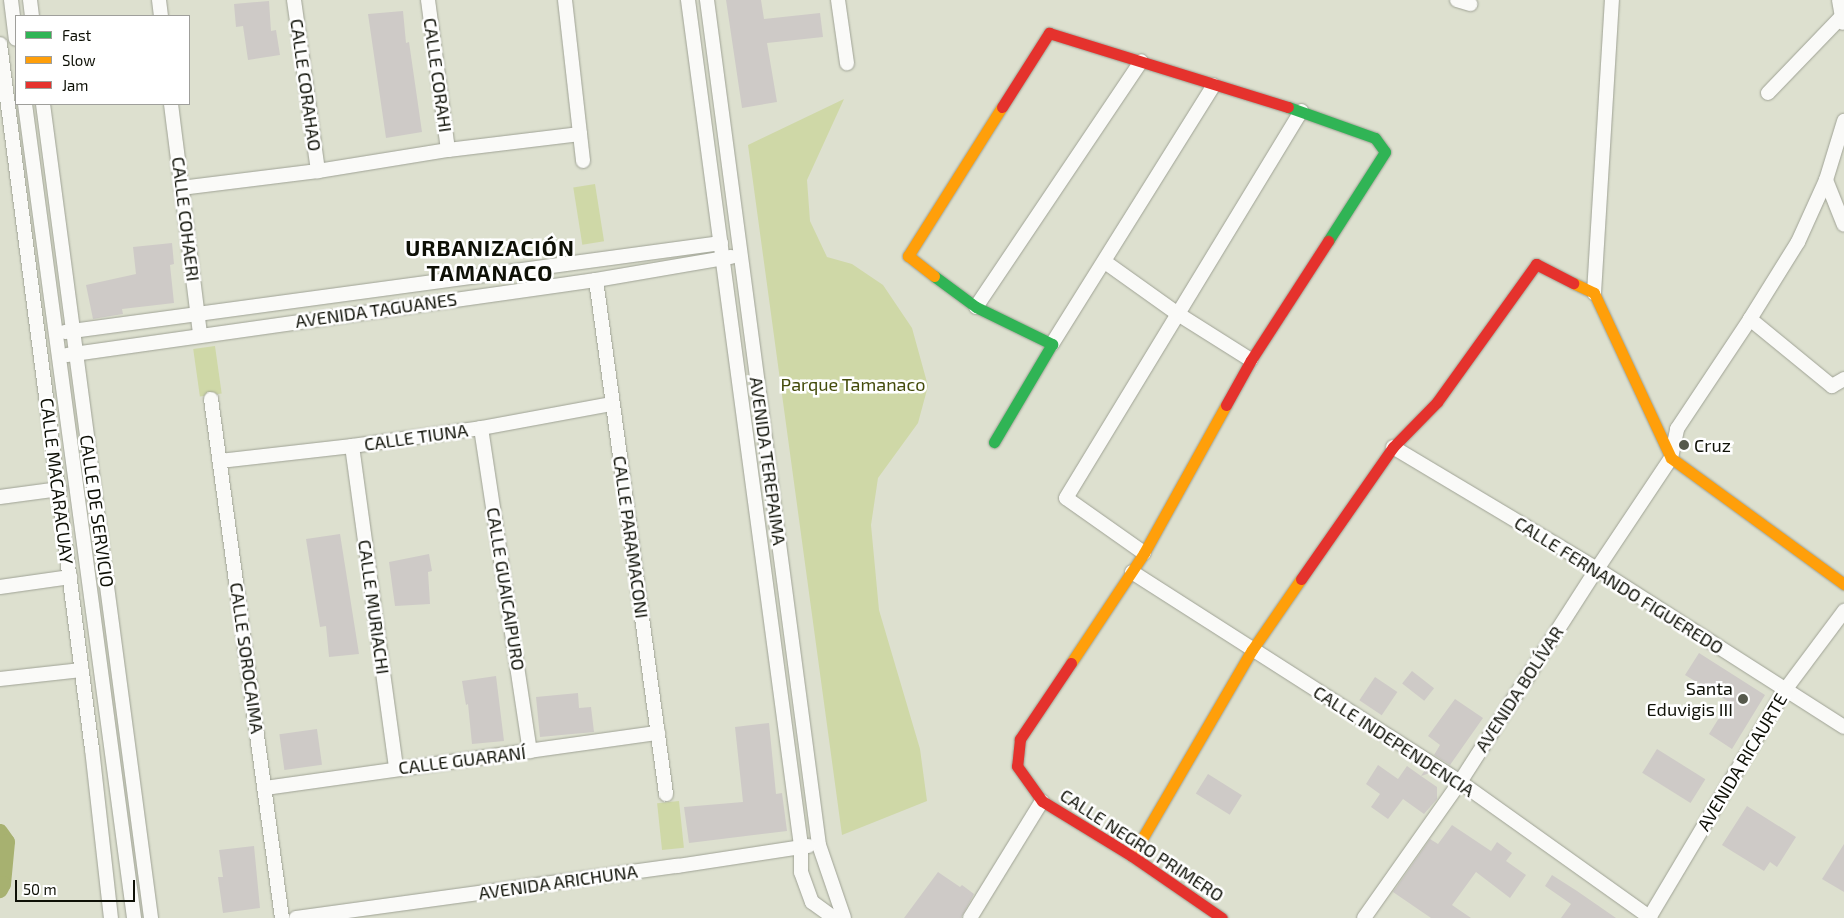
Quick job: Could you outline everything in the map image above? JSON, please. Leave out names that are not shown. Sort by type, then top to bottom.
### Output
[{"type":"street","points":[[11,0],[15,32]]},
{"type":"street","points":[[30,0],[32,15]]},
{"type":"street","points":[[159,0],[161,15]]},
{"type":"street","name":"CALLE CORAHAO","points":[[294,0],[318,171]]},
{"type":"street","name":"CALLE CORAHI","points":[[428,0],[448,150]]},
{"type":"street","points":[[565,0],[583,161]]},
{"type":"street","name":"AVENIDA TEREPAIMA","points":[[688,0],[801,846],[801,872],[812,902],[834,918]]},
{"type":"street","name":"AVENIDA TEREPAIMA","points":[[707,0],[819,845],[844,918]]},
{"type":"street","points":[[838,0],[847,63]]},
{"type":"street","points":[[1612,0],[1594,294],[1671,458],[1844,584]]},
{"type":"street","points":[[1768,93],[1843,21],[1839,0]]},
{"type":"street","points":[[970,918],[1042,801],[1017,766],[1020,738],[1144,553],[1251,360],[1385,152],[1375,138],[1301,111],[1049,33],[908,256],[976,307],[1052,344]]},
{"type":"street","name":"CALLE MACARACUAY","points":[[0,44],[82,670],[111,918]]},
{"type":"street","points":[[976,307],[1141,61]]},
{"type":"street","points":[[994,442],[1052,344],[1214,85]]},
{"type":"street","name":"CALLE MACARACUAY","points":[[25,105],[134,918]]},
{"type":"street","name":"CALLE DE SERVICIO","points":[[43,105],[151,918]]},
{"type":"street","name":"CALLE COHAERI","points":[[171,105],[200,335]]},
{"type":"street","points":[[1144,553],[1066,498],[1301,111]]},
{"type":"street","points":[[1671,458],[1677,429],[1750,319],[1798,242],[1826,180],[1844,121]]},
{"type":"street","points":[[181,188],[318,171],[448,150],[580,134]]},
{"type":"street","points":[[1826,180],[1844,226]]},
{"type":"street","name":"AVENIDA TAGUANES","points":[[39,336],[721,243]]},
{"type":"street","name":"AVENIDA TAGUANES","points":[[42,358],[596,280],[740,256]]},
{"type":"street","points":[[1105,262],[1178,314],[1251,360]]},
{"type":"street","points":[[1132,856],[1252,650],[1393,447],[1438,402],[1536,264],[1594,294]]},
{"type":"street","name":"CALLE PARAMACONI","points":[[596,280],[666,794]]},
{"type":"street","points":[[1750,319],[1832,386],[1844,380]]},
{"type":"street","name":"CALLE SOROCAIMA","points":[[211,399],[282,918]]},
{"type":"street","name":"CALLE TIUNA","points":[[220,461],[352,446],[481,428],[612,404]]},
{"type":"street","name":"CALLE GUAICAIPURO","points":[[481,428],[530,751]]},
{"type":"street","name":"CALLE MURIACHI","points":[[352,446],[396,768]]},
{"type":"street","name":"CALLE FERNANDO FIGUEREDO","points":[[1393,447],[1597,569],[1844,727]]},
{"type":"street","name":"AVENIDA BOLÍVAR","points":[[1364,918],[1460,782],[1671,458]]},
{"type":"street","points":[[0,497],[58,490]]},
{"type":"street","name":"CALLE INDEPENDENCIA","points":[[1132,572],[1460,782],[1650,918]]},
{"type":"street","points":[[0,587],[70,577]]},
{"type":"street","name":"AVENIDA RICAURTE","points":[[1650,918],[1785,690],[1844,612]]},
{"type":"street","points":[[0,679],[82,670]]},
{"type":"street","name":"CALLE GUARANÍ","points":[[265,788],[396,768],[658,733]]},
{"type":"street","name":"CALLE NEGRO PRIMERO","points":[[1042,801],[1132,856],[1222,918]]},
{"type":"street","name":"AVENIDA ARICHUNA","points":[[296,918],[819,845]]},
{"type":"green space","name":"Parque Tamanaco","points":[[844,99],[807,180],[810,221],[827,257],[852,264],[883,285],[912,328],[928,386],[918,423],[878,478],[871,525],[879,610],[920,749],[927,801],[842,835],[748,145]]},
{"type":"green space","points":[[595,184],[604,241],[582,245],[573,187]]},
{"type":"green space","points":[[215,346],[222,394],[200,397],[193,349]]},
{"type":"green space","points":[[679,801],[684,848],[662,850],[657,803]]},
{"type":"building","points":[[726,0],[761,0],[764,19],[820,13],[823,37],[767,43],[777,102],[742,108]]},
{"type":"building","points":[[269,1],[271,31],[276,30],[280,55],[248,60],[243,26],[236,27],[234,4]]},
{"type":"building","points":[[403,11],[406,43],[409,42],[422,132],[386,138],[368,14]]},
{"type":"building","points":[[172,243],[174,264],[170,265],[174,303],[122,309],[123,314],[93,319],[86,285],[136,274],[133,247]]},
{"type":"building","points":[[340,534],[359,654],[329,657],[326,626],[320,627],[306,539]]},
{"type":"building","points":[[429,554],[432,571],[428,572],[430,604],[395,606],[389,562]]},
{"type":"building","name":"Santa Eduvigis III","points":[[1699,653],[1765,695],[1732,749],[1709,734],[1729,702],[1685,675]]},
{"type":"building","points":[[1412,671],[1434,688],[1424,701],[1402,684]]},
{"type":"building","points":[[496,676],[504,741],[472,744],[468,704],[466,705],[462,681]]},
{"type":"building","points":[[1375,677],[1397,692],[1382,715],[1359,700]]},
{"type":"building","points":[[578,693],[579,708],[591,707],[594,732],[540,737],[536,697]]},
{"type":"building","points":[[1455,699],[1483,718],[1450,765],[1434,755],[1440,745],[1428,736]]},
{"type":"building","points":[[769,723],[776,794],[782,793],[787,831],[689,843],[684,807],[743,802],[735,727]]},
{"type":"building","points":[[317,729],[322,765],[284,770],[279,734]]},
{"type":"building","points":[[1657,749],[1705,779],[1691,803],[1642,773]]},
{"type":"building","points":[[1378,765],[1398,779],[1407,766],[1437,787],[1437,799],[1424,814],[1403,799],[1388,819],[1371,807],[1380,794],[1366,784]]},
{"type":"building","points":[[1425,770],[1430,773],[1421,776]]},
{"type":"building","points":[[1208,774],[1242,795],[1230,815],[1196,794]]},
{"type":"building","points":[[1747,806],[1796,837],[1777,867],[1770,862],[1764,871],[1722,845]]},
{"type":"building","points":[[1452,825],[1491,851],[1497,842],[1512,853],[1506,861],[1526,875],[1510,898],[1476,872],[1452,905],[1471,918],[1431,918],[1393,892],[1430,839],[1438,844]]},
{"type":"building","points":[[1844,844],[1844,892],[1822,879]]},
{"type":"building","points":[[254,846],[260,908],[223,913],[218,877],[223,877],[219,850]]},
{"type":"building","points":[[938,872],[974,894],[961,918],[904,918]]},
{"type":"building","points":[[1552,875],[1616,918],[1561,918],[1571,904],[1545,886]]},
{"type":"waterway","points":[[0,832],[7,842],[3,884],[0,890]]},
{"type":"traffic: fast","points":[[1288,107],[1375,138],[1385,152],[1328,241]]},
{"type":"traffic: fast","points":[[934,276],[976,307],[1052,344],[994,442]]},
{"type":"traffic: slow","points":[[934,276],[908,256],[1002,107]]},
{"type":"traffic: slow","points":[[1573,283],[1594,293],[1671,458],[1844,584]]},
{"type":"traffic: slow","points":[[1071,663],[1144,553],[1226,405]]},
{"type":"traffic: slow","points":[[1132,856],[1252,650],[1301,579]]},
{"type":"traffic: jam","points":[[1002,107],[1049,33],[1288,107]]},
{"type":"traffic: jam","points":[[1226,405],[1251,360],[1328,241]]},
{"type":"traffic: jam","points":[[1301,579],[1393,447],[1437,402],[1536,264],[1573,283]]},
{"type":"traffic: jam","points":[[1071,663],[1020,739],[1017,766],[1042,801],[1132,856],[1222,918]]},
{"type":"place","name":"Cruz","points":[[1684,445]]},
{"type":"place","name":"Santa Eduvigis III","points":[[1743,699]]},
{"type":"district","name":"URBANIZACIÓN TAMANACO","points":[[490,260]]}]
